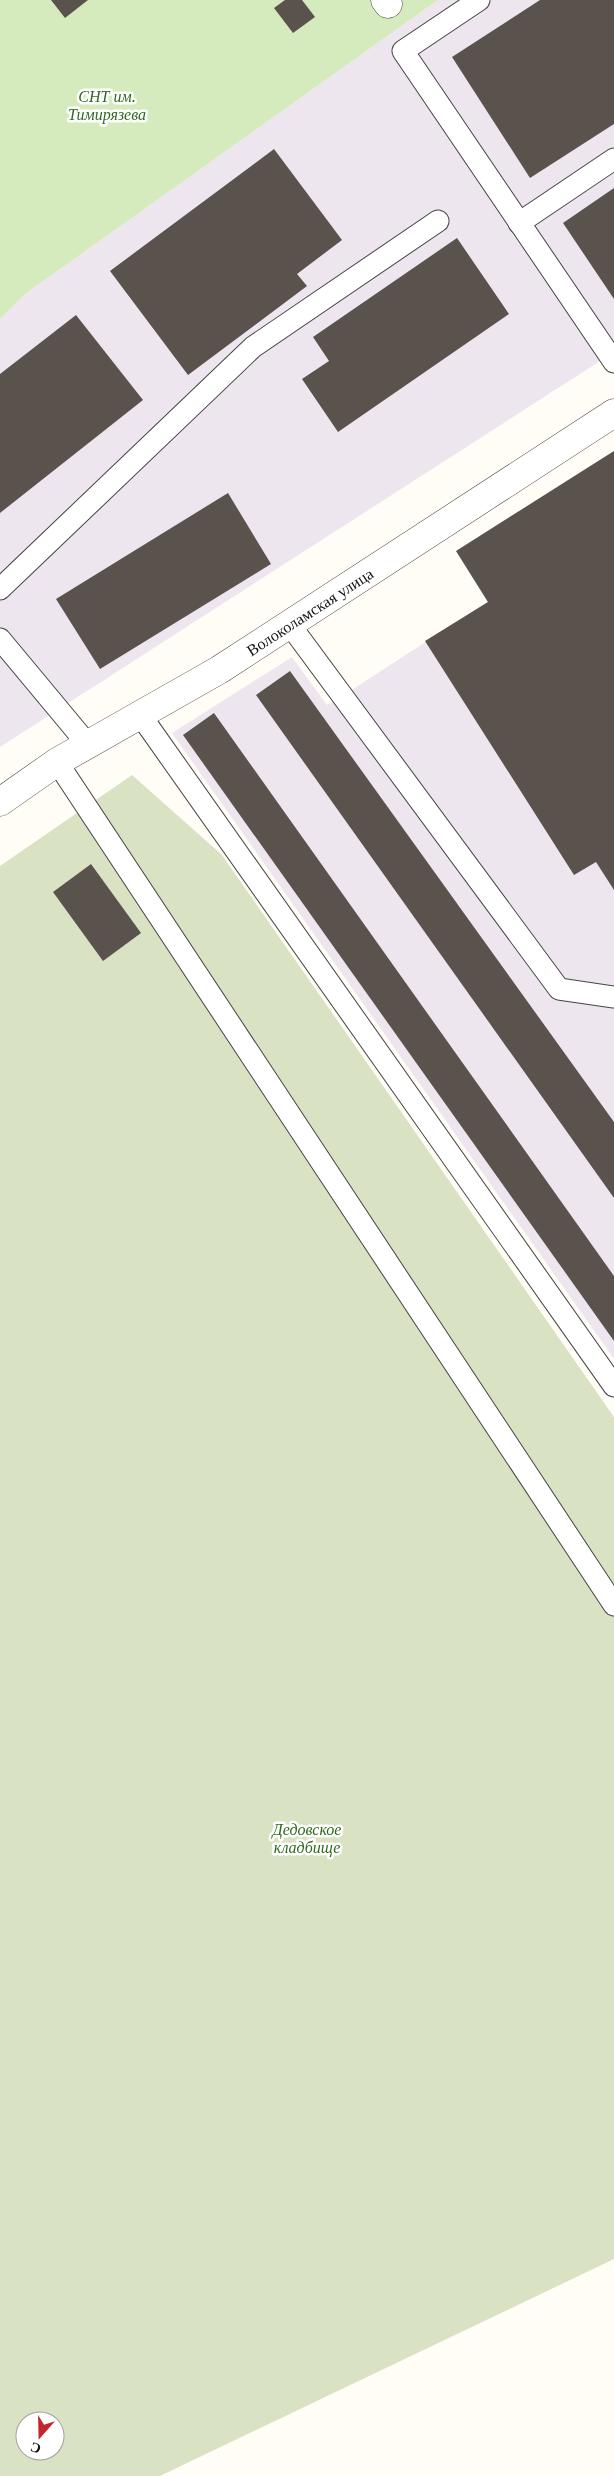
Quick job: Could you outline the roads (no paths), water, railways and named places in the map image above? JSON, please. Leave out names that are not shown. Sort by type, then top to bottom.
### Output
[{"type":"street","name":"Волоколамская улица","points":[[0,802],[57,762],[141,716],[290,626],[614,413]]},
{"type":"lane","points":[[479,0],[403,51],[614,362]]},
{"type":"lane","points":[[520,223],[614,159]]},
{"type":"lane","points":[[0,589],[253,347],[438,221]]},
{"type":"lane","points":[[290,626],[559,989],[614,997]]},
{"type":"lane","points":[[0,640],[89,746]]},
{"type":"lane","points":[[141,716],[614,1386]]},
{"type":"lane","points":[[57,762],[614,1605]]},
{"type":"park label","name":"СНТ им. Тимирязева","points":[[107,105]]},
{"type":"park label","name":"Дедовское кладбище","points":[[307,1838]]}]
